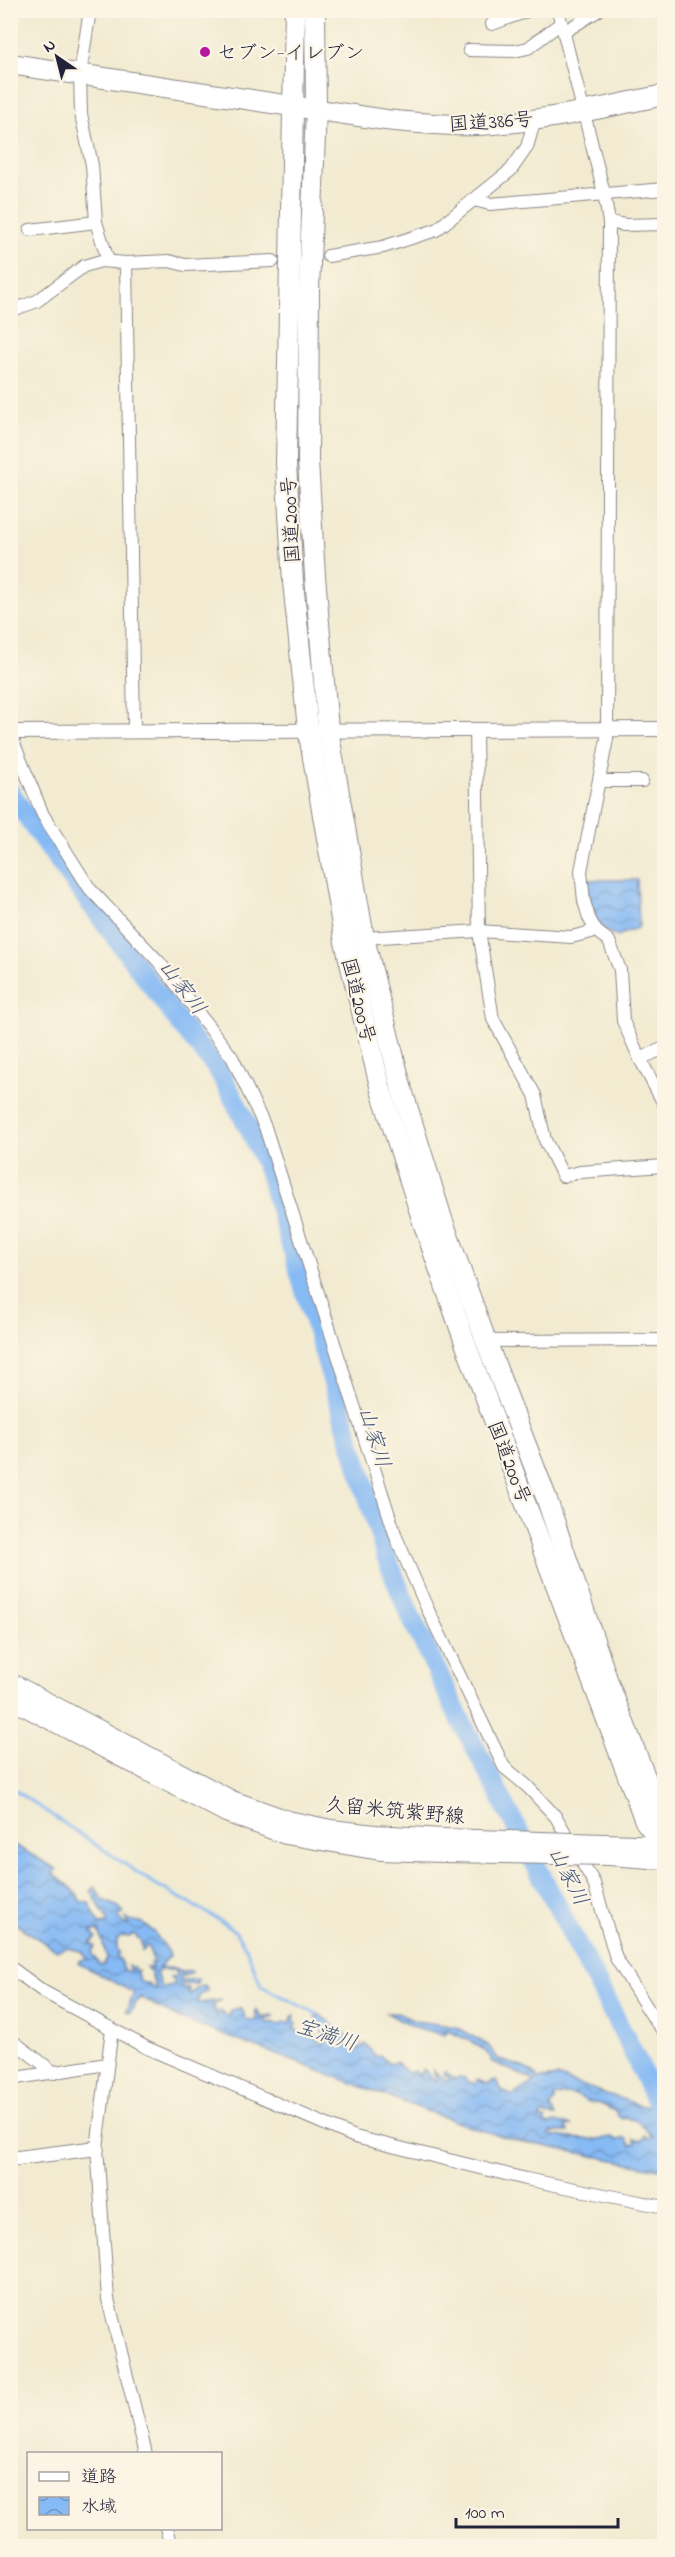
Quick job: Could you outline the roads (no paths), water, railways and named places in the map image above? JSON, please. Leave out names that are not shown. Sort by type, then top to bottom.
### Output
[{"type":"highway","name":"国道200号","points":[[295,10],[286,463],[293,582],[318,729],[345,942],[381,1090],[420,1214],[467,1348],[645,1821],[664,1845]]},
{"type":"highway","name":"国道200号","points":[[315,10],[316,109],[309,290],[308,461],[318,729],[364,938],[402,1090],[442,1219],[546,1497],[609,1685],[663,1822],[664,1845]]},
{"type":"highway","points":[[10,64],[316,109]]},
{"type":"highway","name":"国道386号","points":[[316,109],[430,124],[478,125],[583,112],[664,95]]},
{"type":"main road","name":"久留米筑紫野線","points":[[10,1682],[232,1800],[288,1820],[332,1829],[443,1845]]},
{"type":"main road","name":"久留米筑紫野線","points":[[10,1699],[226,1813],[286,1835],[380,1851],[443,1845],[607,1849],[664,1845]]},
{"type":"main road","name":"久留米筑紫野線","points":[[607,1849],[664,1860]]},
{"type":"street","points":[[90,10],[80,74],[81,114],[92,165],[96,222],[108,260]]},
{"type":"street","points":[[492,24],[510,14],[530,10]]},
{"type":"street","points":[[469,50],[514,51],[528,48],[561,22],[599,10]]},
{"type":"street","points":[[561,22],[604,193],[609,222],[607,729],[581,871],[584,901],[596,931],[609,941],[614,950],[620,970],[623,1021],[664,1104]]},
{"type":"street","points":[[328,256],[414,238],[436,230],[511,170],[527,147],[535,119]]},
{"type":"street","points":[[474,200],[490,204],[664,189]]},
{"type":"street","points":[[30,230],[96,222]]},
{"type":"street","points":[[609,222],[625,225],[664,225]]},
{"type":"street","points":[[10,311],[37,301],[84,266],[108,260],[126,263],[169,261],[186,265],[273,261]]},
{"type":"street","points":[[126,263],[134,730]]},
{"type":"street","points":[[476,729],[479,931],[494,1019],[535,1095],[545,1140],[563,1176],[580,1172],[664,1166]]},
{"type":"street","points":[[664,729],[134,730],[10,733],[44,814],[90,888],[159,962],[232,1057],[265,1127],[396,1538],[427,1608],[504,1767],[527,1786],[556,1817],[588,1872],[594,1883],[616,1958],[664,2032]]},
{"type":"street","points":[[599,781],[642,781]]},
{"type":"street","points":[[364,938],[479,931],[572,937],[596,931]]},
{"type":"street","points":[[640,1059],[664,1048]]},
{"type":"street","points":[[486,1341],[664,1340]]},
{"type":"street","points":[[10,1967],[44,1992],[147,2049],[355,2137],[526,2179],[664,2207]]},
{"type":"street","points":[[112,2029],[97,2148],[108,2299],[146,2452]]},
{"type":"street","points":[[10,2039],[55,2073]]},
{"type":"street","points":[[10,2079],[107,2064]]},
{"type":"street","points":[[10,2159],[97,2148]]},
{"type":"street","points":[[166,2530],[171,2547]]},
{"type":"water","points":[[586,880],[637,880],[639,927],[617,936],[603,928],[590,906]]},
{"type":"water","name":"宝満川","points":[[11,1843],[57,1869],[53,1872],[56,1876],[76,1893],[80,1901],[89,1903],[99,1924],[107,1923],[107,1919],[91,1891],[95,1887],[103,1900],[119,1907],[124,1913],[118,1918],[125,1924],[128,1924],[126,1918],[140,1922],[149,1928],[161,1941],[170,1956],[158,1968],[176,1968],[182,1972],[191,1971],[190,1974],[182,1976],[179,1981],[198,1979],[197,1984],[182,1984],[180,1988],[189,1988],[188,1993],[190,1994],[199,1987],[205,1986],[208,1991],[199,1996],[198,2003],[222,2000],[214,2004],[215,2007],[212,2009],[216,2010],[215,2014],[221,2011],[229,2017],[231,2010],[239,2008],[242,2009],[246,2020],[253,2021],[256,2019],[256,2010],[262,2018],[274,2016],[265,2020],[266,2023],[272,2022],[280,2025],[284,2022],[289,2024],[295,2015],[294,2020],[297,2023],[294,2028],[301,2034],[310,2034],[314,2039],[315,2034],[320,2042],[325,2044],[322,2029],[315,2017],[318,2014],[330,2022],[341,2036],[340,2030],[345,2032],[350,2042],[359,2038],[360,2043],[356,2044],[356,2047],[359,2048],[366,2044],[375,2056],[380,2055],[389,2064],[396,2062],[408,2073],[414,2071],[419,2075],[423,2069],[436,2082],[433,2070],[447,2081],[449,2078],[444,2074],[445,2071],[455,2079],[465,2078],[467,2083],[472,2082],[476,2085],[477,2079],[487,2084],[496,2081],[502,2090],[512,2096],[535,2081],[493,2062],[485,2051],[448,2030],[445,2030],[447,2033],[445,2035],[410,2026],[387,2013],[397,2013],[415,2021],[457,2027],[488,2045],[499,2060],[526,2069],[539,2079],[557,2077],[639,2105],[664,2110],[664,2170],[519,2141],[470,2127],[178,2018],[140,1997],[130,2013],[126,2011],[134,1993],[78,1963],[80,1960],[87,1959],[82,1951],[66,1948],[57,1951],[11,1921]],"holes":[[[99,1930],[107,1958],[103,1965],[99,1964],[92,1953],[95,1946],[90,1943],[96,1938],[92,1932]],[[134,1934],[141,1941],[142,1951],[145,1945],[148,1946],[154,1963],[150,1963],[152,1968],[146,1967],[151,1973],[156,1989],[150,1984],[140,1982],[137,1975],[138,1970],[134,1971],[134,1968],[128,1966],[130,1972],[123,1970],[120,1959],[116,1957],[119,1953],[117,1940],[122,1936],[129,1937]],[[161,1970],[173,1970],[177,1976],[170,1977],[175,1982],[173,1985],[162,1987],[156,1973]],[[565,2094],[579,2096],[587,2102],[601,2104],[618,2113],[617,2115],[622,2119],[625,2117],[636,2121],[652,2137],[648,2138],[645,2135],[641,2141],[634,2139],[636,2143],[631,2145],[626,2138],[589,2139],[550,2135],[550,2132],[568,2132],[565,2127],[572,2126],[555,2122],[549,2125],[544,2123],[546,2119],[540,2119],[543,2115],[556,2116],[550,2106],[554,2102],[554,2097]]]},
{"type":"waterway","name":"山家川","points":[[10,792],[181,1025],[219,1071],[251,1132],[269,1173],[386,1556],[409,1613],[458,1715],[633,2052],[664,2119]]},
{"type":"waterway","name":"宝満川","points":[[10,1787],[150,1881],[235,1931],[246,1948],[261,1986],[315,2013],[318,2017]]},
{"type":"waterway","name":"宝満川","points":[[328,2029],[338,2040]]},
{"type":"place","name":"セブン-イレブン","points":[[205,52]]}]
